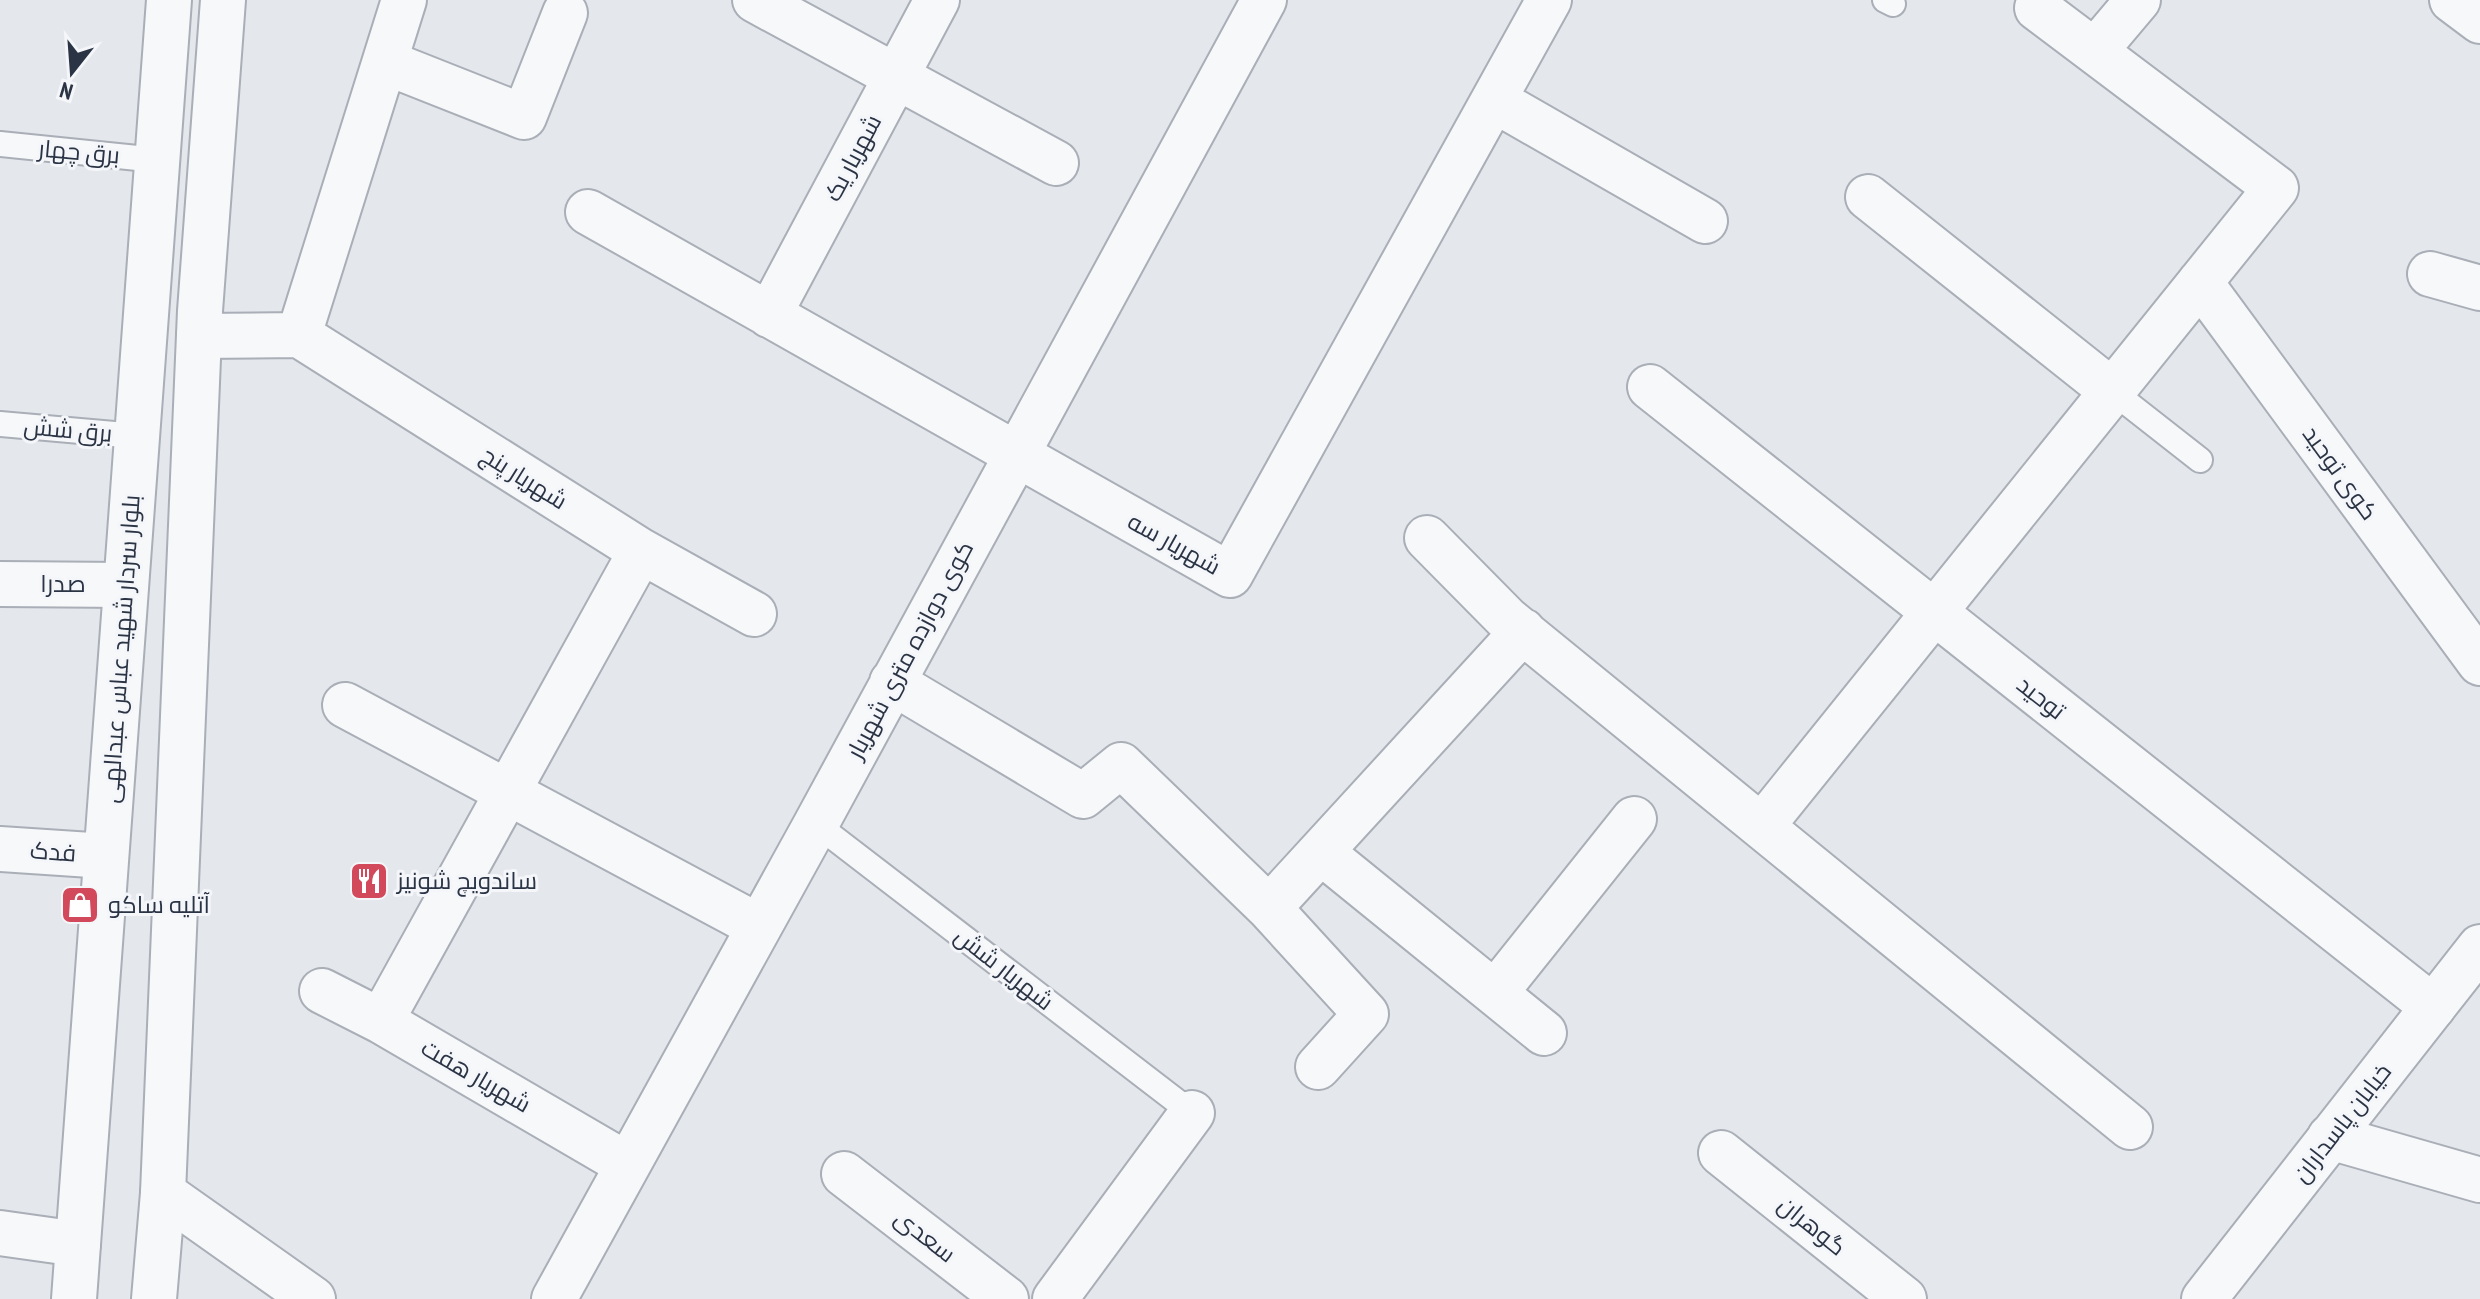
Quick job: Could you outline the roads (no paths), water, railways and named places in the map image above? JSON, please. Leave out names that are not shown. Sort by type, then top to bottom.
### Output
[{"type":"street","name":"بلوار سردار شهید عباس عبدالهی","points":[[74,1299],[169,0]]},
{"type":"street","points":[[154,1299],[163,1193],[199,336],[223,0]]},
{"type":"street","points":[[199,336],[299,335],[404,0]]},
{"type":"street","points":[[755,0],[1056,163]]},
{"type":"street","name":"شهریار یک","points":[[769,315],[937,0]]},
{"type":"street","name":"کوی دوازده متری شهریار","points":[[554,1299],[1264,0]]},
{"type":"street","name":"شهریار سه","points":[[588,212],[1230,575],[1549,0]]},
{"type":"street","points":[[2095,51],[2138,0]]},
{"type":"street","points":[[2452,0],[2480,21]]},
{"type":"street","points":[[1762,826],[2276,188],[2037,8]]},
{"type":"street","points":[[385,62],[524,117],[565,13]]},
{"type":"street","points":[[1494,100],[1705,221]]},
{"type":"street","points":[[1868,197],[2112,391]]},
{"type":"street","points":[[2430,274],[2480,288]]},
{"type":"street","name":"کوی توحید","points":[[2200,282],[2480,663]]},
{"type":"street","name":"شهریار پنج","points":[[299,335],[641,551],[754,614]]},
{"type":"street","name":"توحید","points":[[1650,387],[2433,1007]]},
{"type":"street","points":[[1427,538],[1507,619],[2130,1127]]},
{"type":"street","points":[[381,1021],[641,551]]},
{"type":"street","name":"صدرا","points":[[0,584],[126,585]]},
{"type":"street","points":[[1269,908],[1523,631]]},
{"type":"street","points":[[892,682],[1083,796],[1121,765],[1269,908],[1366,1014],[1318,1067]]},
{"type":"street","points":[[345,705],[758,926]]},
{"type":"street","points":[[1495,993],[1634,819]]},
{"type":"street","name":"فدک","points":[[0,849],[106,856]]},
{"type":"street","points":[[1321,852],[1544,1033]]},
{"type":"street","name":"خیابان پاسداران","points":[[2204,1299],[2480,947]]},
{"type":"street","name":"شهریار هفت","points":[[322,991],[381,1021],[628,1165]]},
{"type":"street","points":[[1055,1299],[1192,1113]]},
{"type":"street","points":[[2330,1137],[2480,1180]]},
{"type":"street","name":"گوهران","points":[[1721,1153],[1904,1299]]},
{"type":"street","name":"سعدی","points":[[844,1174],[1006,1299]]},
{"type":"street","points":[[163,1193],[313,1299]]},
{"type":"street","points":[[0,1233],[78,1244]]},
{"type":"lane","name":"برق چهار","points":[[0,144],[157,160]]},
{"type":"lane","points":[[2112,391],[2200,460]]},
{"type":"lane","name":"برق شش","points":[[0,424],[137,436]]},
{"type":"lane","name":"شهریار شش","points":[[816,824],[1192,1113]]},
{"type":"place","name":"ساندویچ شونیز","points":[[369,881]]},
{"type":"place","name":"آتلیه ساکو","points":[[80,905]]}]
